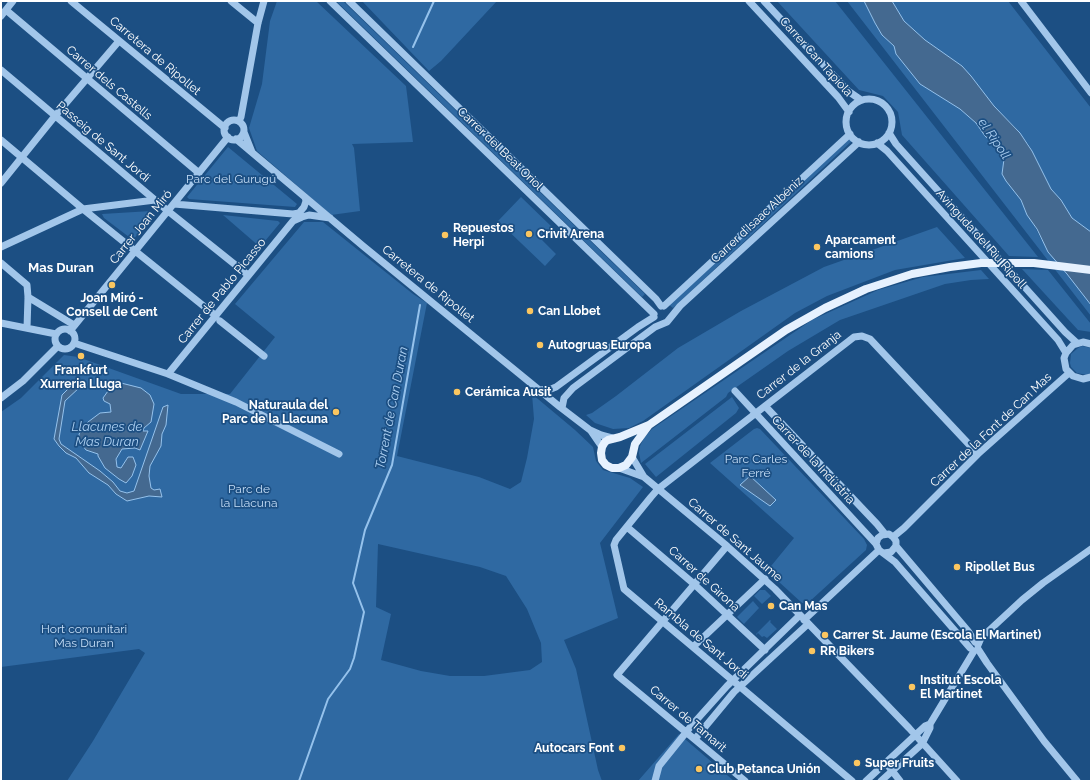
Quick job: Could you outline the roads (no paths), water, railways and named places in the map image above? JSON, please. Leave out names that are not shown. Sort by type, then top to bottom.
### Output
[{"type":"main road","points":[[649,425],[641,434],[633,454],[626,465],[619,468],[612,468],[606,465],[602,460],[601,453],[605,442],[649,425],[786,330],[824,308],[866,289],[912,274],[981,263],[1052,265],[1091,270]]},
{"type":"main road","points":[[616,438],[629,442],[633,454]]},
{"type":"street","points":[[3,13],[13,1]]},
{"type":"street","name":"Carretera de Ripollet","points":[[71,1],[225,128]]},
{"type":"street","points":[[231,1],[258,23]]},
{"type":"street","points":[[239,121],[241,117],[258,23],[264,1]]},
{"type":"street","name":"Carrer del Beat Oriol","points":[[330,1],[654,315]]},
{"type":"street","name":"Carrer del Beat Oriol","points":[[348,1],[663,306]]},
{"type":"street","name":"Carrer Can Tapiola","points":[[749,1],[838,97],[849,112]]},
{"type":"street","name":"Carrer Can Tapiola","points":[[764,1],[848,91],[861,100]]},
{"type":"street","points":[[1021,1],[1091,94]]},
{"type":"street","name":"Carrer dels Castells","points":[[3,13],[86,79],[199,173]]},
{"type":"street","points":[[1,183],[55,116],[119,41]]},
{"type":"street","name":"Passeig de Sant Jordi","points":[[1,70],[168,211],[248,275]]},
{"type":"street","points":[[861,100],[876,100],[886,106],[892,123],[889,133],[882,141],[865,144],[859,142],[850,134],[847,123],[849,112],[853,106],[861,100]]},
{"type":"street","points":[[234,120],[239,121],[244,126],[244,132],[242,136],[232,138],[225,132],[226,124],[234,120]]},
{"type":"street","name":"Carretera de Ripollet","points":[[244,132],[253,154]]},
{"type":"street","name":"Avinguda del Riu Ripoll","points":[[889,133],[896,144],[1065,332],[1077,343]]},
{"type":"street","name":"Carrer d'Isaac Albéniz","points":[[539,390],[551,390],[556,387],[654,315],[655,309],[663,306],[850,134]]},
{"type":"street","name":"Carretera de Ripollet","points":[[232,138],[539,390],[590,430],[601,435],[616,438]]},
{"type":"street","name":"Carrer Joan Miró","points":[[72,328],[199,173],[232,138]]},
{"type":"street","points":[[1,140],[264,356]]},
{"type":"street","name":"Carrer d'Isaac Albéniz","points":[[562,408],[564,398],[572,388],[655,327],[669,320],[671,316],[859,142]]},
{"type":"street","name":"Avinguda del Riu Ripoll","points":[[877,143],[887,151],[1053,334],[1066,353]]},
{"type":"street","name":"Carrer de Pablo Picasso","points":[[168,374],[218,318],[248,275],[293,218],[304,207],[306,201],[304,197]]},
{"type":"street","points":[[1,247],[83,208],[155,200]]},
{"type":"street","points":[[174,204],[293,218],[309,215],[330,218]]},
{"type":"street","points":[[1,263],[27,285],[27,328]]},
{"type":"street","points":[[28,296],[72,328],[74,343],[71,347],[64,349],[58,346],[55,342],[56,334]]},
{"type":"street","points":[[663,306],[669,309],[671,316]]},
{"type":"street","points":[[654,315],[657,321],[663,323]]},
{"type":"street","points":[[1,324],[56,334],[62,330],[72,328]]},
{"type":"street","name":"Carrer de la Granja","points":[[658,489],[854,337],[867,337],[870,339],[978,454]]},
{"type":"street","points":[[1090,378],[1078,379],[1069,373],[1064,364],[1066,353],[1072,345],[1083,342],[1091,344]]},
{"type":"street","points":[[74,343],[168,374],[228,399],[339,454]]},
{"type":"street","points":[[1,398],[23,381],[58,346]]},
{"type":"street","name":"Carrer de la Font de Can Mas","points":[[893,537],[904,528],[978,454],[1069,373]]},
{"type":"street","name":"Carrer de la Indústria","points":[[735,391],[880,549],[895,562],[975,647],[1040,735],[1077,781]]},
{"type":"street","name":"Carrer de la Indústria","points":[[765,406],[885,534]]},
{"type":"street","name":"Carretera de Ripollet","points":[[590,430],[602,447]]},
{"type":"street","name":"Carrer de Sant Jaume","points":[[633,454],[644,477]]},
{"type":"street","name":"Carrer de Sant Jaume","points":[[619,468],[644,477],[765,579],[898,722],[915,736],[957,781]]},
{"type":"street","name":"Rambla de Sant Jordi","points":[[658,489],[616,540],[614,545],[624,589],[852,781]]},
{"type":"street","name":"Carrer de Girona","points":[[627,527],[728,614],[765,650]]},
{"type":"street","points":[[885,534],[889,534],[896,541],[896,546],[891,552],[880,549],[878,538],[885,534]]},
{"type":"street","points":[[663,621],[727,546]]},
{"type":"street","name":"Carrer de la Indústria","points":[[896,546],[968,630],[975,647]]},
{"type":"street","points":[[695,739],[740,687],[804,620],[880,549]]},
{"type":"street","points":[[882,781],[922,744],[930,728],[930,724],[981,638],[1022,600],[1043,583],[1091,549]]},
{"type":"street","points":[[694,647],[765,579]]},
{"type":"street","points":[[655,781],[659,766],[727,686],[765,650],[804,620]]},
{"type":"street","name":"Carrer de Tamarit","points":[[663,621],[617,675],[745,781]]},
{"type":"street","points":[[866,781],[925,726],[930,724]]},
{"type":"street","points":[[886,763],[900,781]]},
{"type":"water","name":"el Ripoll","points":[[864,1],[892,1],[904,21],[925,40],[962,66],[994,106],[1020,133],[1032,151],[1051,189],[1061,200],[1072,218],[1091,232],[1091,305],[1048,252],[1037,229],[1027,215],[1021,200],[1002,174],[1004,159],[996,146],[985,136],[976,123],[960,109],[920,84],[896,54],[894,46],[882,35]]},
{"type":"water","name":"Llacunes de Mas Duran","points":[[113,381],[141,388],[150,395],[154,404],[151,422],[144,428],[143,431],[148,431],[140,450],[135,448],[122,449],[116,459],[117,467],[121,468],[128,457],[133,457],[136,465],[132,476],[126,483],[105,468],[98,454],[86,450],[80,442],[79,434],[88,422],[100,413],[111,412],[110,404],[104,401],[103,398],[108,391],[114,388],[110,383]]},
{"type":"water","points":[[75,382],[80,387],[65,401],[59,439],[61,444],[100,471],[113,482],[120,491],[127,493],[134,491],[163,407],[168,405],[166,425],[162,434],[161,446],[150,466],[149,476],[151,488],[154,490],[160,489],[162,497],[149,496],[127,501],[116,494],[108,485],[89,473],[76,458],[66,453],[59,446],[54,439],[62,395]]},
{"type":"water","points":[[750,476],[776,500],[770,506],[740,485]]},
{"type":"waterway","name":"Torrent de Can Duran","points":[[413,47],[434,1]]},
{"type":"waterway","name":"Torrent de Can Duran","points":[[299,781],[328,699],[350,669],[354,658],[364,612],[353,583],[365,530],[392,465],[420,305]]},
{"type":"place","name":"Crivit Arena","points":[[529,234]]},
{"type":"place","name":"Repuestos Herpi","points":[[445,235]]},
{"type":"place","name":"Aparcament camions","points":[[817,247]]},
{"type":"place","name":"Joan Miró - Consell de Cent","points":[[112,285]]},
{"type":"place","name":"Can Llobet","points":[[530,311]]},
{"type":"place","name":"Autogruas Europa","points":[[540,345]]},
{"type":"place","name":"Frankfurt Xurreria Lluga","points":[[81,356]]},
{"type":"place","name":"Cerámica Ausit","points":[[457,392]]},
{"type":"place","name":"Naturaula del Parc de la Llacuna","points":[[336,412]]},
{"type":"place","name":"Ripollet Bus","points":[[957,567]]},
{"type":"place","name":"Can Mas","points":[[771,606]]},
{"type":"place","name":"Carrer St. Jaume (Escola El Martinet)","points":[[825,635]]},
{"type":"place","name":"RR Bikers","points":[[812,651]]},
{"type":"place","name":"Institut Escola El Martinet","points":[[912,687]]},
{"type":"place","name":"Autocars Font","points":[[622,748]]},
{"type":"place","name":"Super Fruits","points":[[857,763]]},
{"type":"place","name":"Club Petanca Unión","points":[[699,769]]},
{"type":"district","name":"Mas Duran","points":[[61,268]]},
{"type":"park label","name":"Parc del Gurugú","points":[[231,179]]},
{"type":"park label","name":"Parc Carles Ferré","points":[[756,466]]},
{"type":"park label","name":"Parc de la Llacuna","points":[[249,496]]},
{"type":"park label","name":"Hort comunitari Mas Duran","points":[[84,636]]}]
